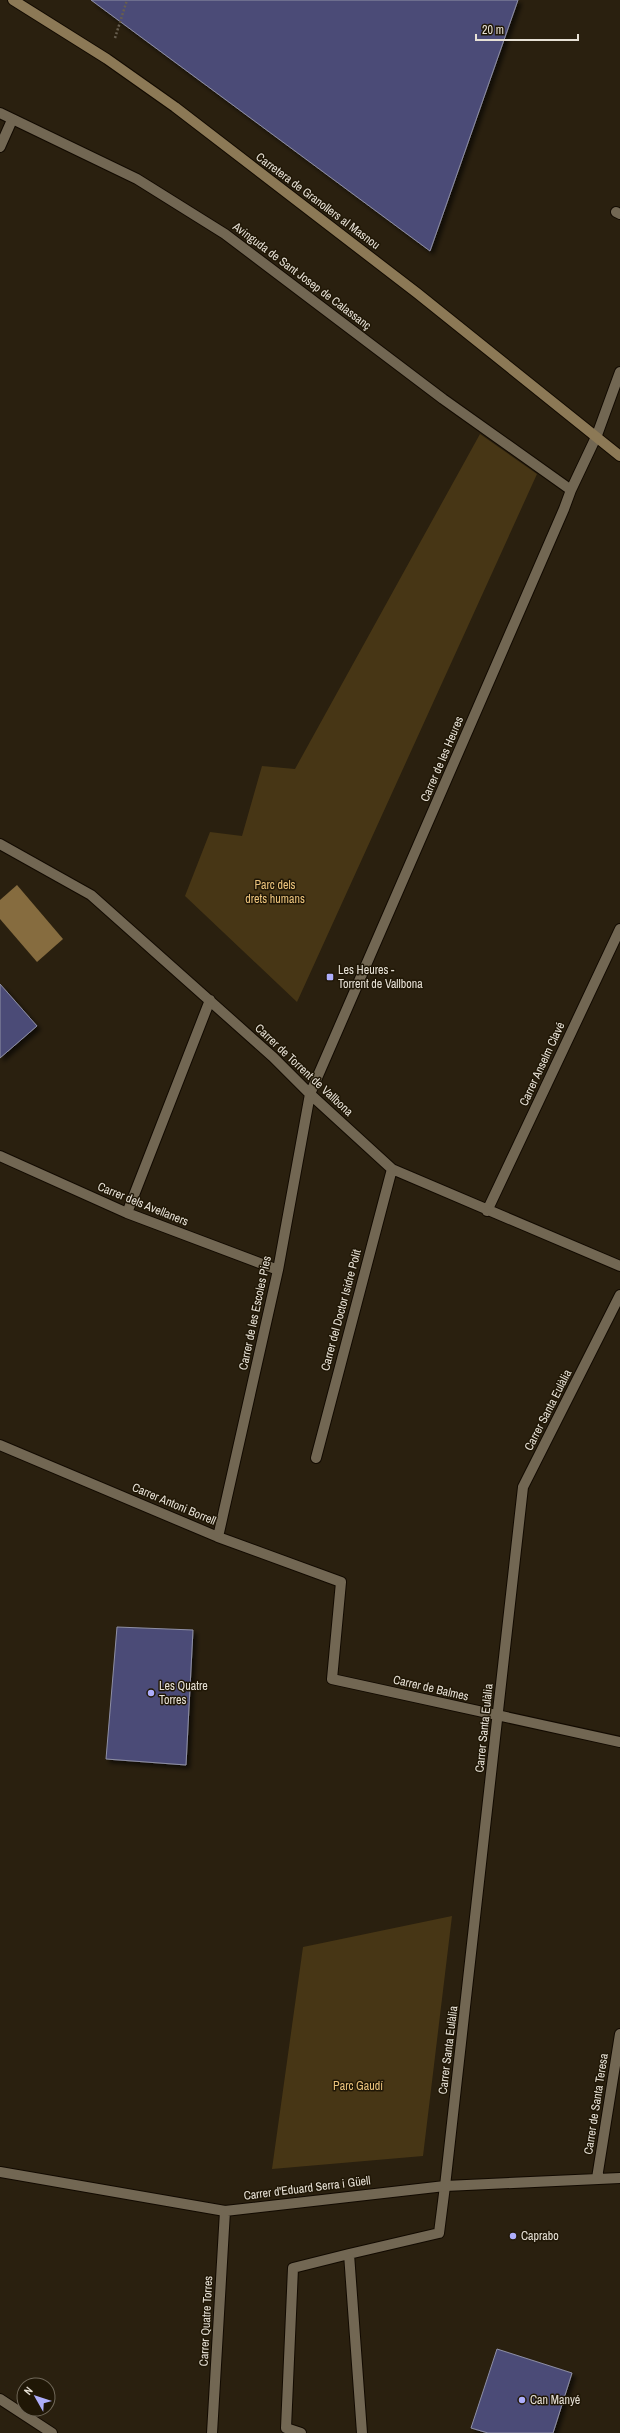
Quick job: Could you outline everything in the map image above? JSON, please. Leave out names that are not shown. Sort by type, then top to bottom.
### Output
[{"type":"main road","name":"Carretera de Granollers al Masnou","points":[[13,0],[107,59],[175,108],[354,245],[597,435],[620,456]]},
{"type":"street","name":"Avinguda de Sant Josep de Calassanç","points":[[0,113],[137,179],[225,234],[443,399],[570,490]]},
{"type":"street","points":[[0,147],[12,120]]},
{"type":"street","name":"Carrer de les Heures","points":[[310,1094],[564,509],[570,490],[597,435],[620,372]]},
{"type":"street","name":"Carrer de Torrent de Vallbona","points":[[0,844],[91,895],[274,1057],[310,1094],[392,1169],[487,1211],[620,1266]]},
{"type":"street","name":"Carrer Anselm Clavé","points":[[487,1211],[620,929]]},
{"type":"street","points":[[127,1214],[210,1000]]},
{"type":"street","name":"Carrer de les Escoles Pies","points":[[218,1537],[278,1270],[310,1094]]},
{"type":"street","name":"Carrer dels Avellaners","points":[[0,1156],[127,1214],[278,1270]]},
{"type":"street","name":"Carrer del Doctor Isidre Polit","points":[[316,1458],[392,1169]]},
{"type":"street","name":"Carrer Santa Eulàlia","points":[[349,2254],[439,2232],[499,1717],[523,1488],[620,1295]]},
{"type":"street","name":"Carrer Antoni Borrell","points":[[0,1444],[218,1537],[341,1582]]},
{"type":"street","name":"Carrer de Balmes","points":[[341,1582],[332,1679],[499,1717],[620,1742]]},
{"type":"street","name":"Carrer de Santa Teresa","points":[[597,2178],[620,2034]]},
{"type":"street","name":"Carrer d'Eduard Serra i Güell","points":[[0,2172],[225,2211],[445,2186],[620,2178]]},
{"type":"street","name":"Carrer Quatre Torres","points":[[212,2433],[225,2211]]},
{"type":"street","points":[[301,2433],[286,2428],[293,2268],[349,2254],[362,2433]]},
{"type":"street","points":[[0,2399],[52,2433]]},
{"type":"path","points":[[107,59],[127,0]]},
{"type":"green space","name":"Parc dels drets humans","points":[[480,434],[537,474],[297,1002],[185,896],[210,832],[242,836],[262,766],[295,769]]},
{"type":"green space","name":"Parc Gaudí","points":[[452,1916],[423,2156],[272,2169],[303,1947]]},
{"type":"shaded area","points":[[17,885],[63,939],[37,962],[0,919],[0,900]]},
{"type":"building","points":[[91,0],[518,0],[430,251]]},
{"type":"building","points":[[0,984],[37,1026],[0,1058]]},
{"type":"building","name":"Les Quatre Torres","points":[[117,1627],[193,1630],[186,1765],[106,1759]]},
{"type":"building","name":"Can Manyé","points":[[497,2349],[572,2373],[553,2433],[488,2433],[471,2428]]},
{"type":"place","name":"Les Heures - Torrent de Vallbona","points":[[330,977]]},
{"type":"place","name":"Les Quatre Torres","points":[[151,1693]]},
{"type":"place","name":"Caprabo","points":[[513,2236]]},
{"type":"place","name":"Can Manyé","points":[[522,2400]]}]
